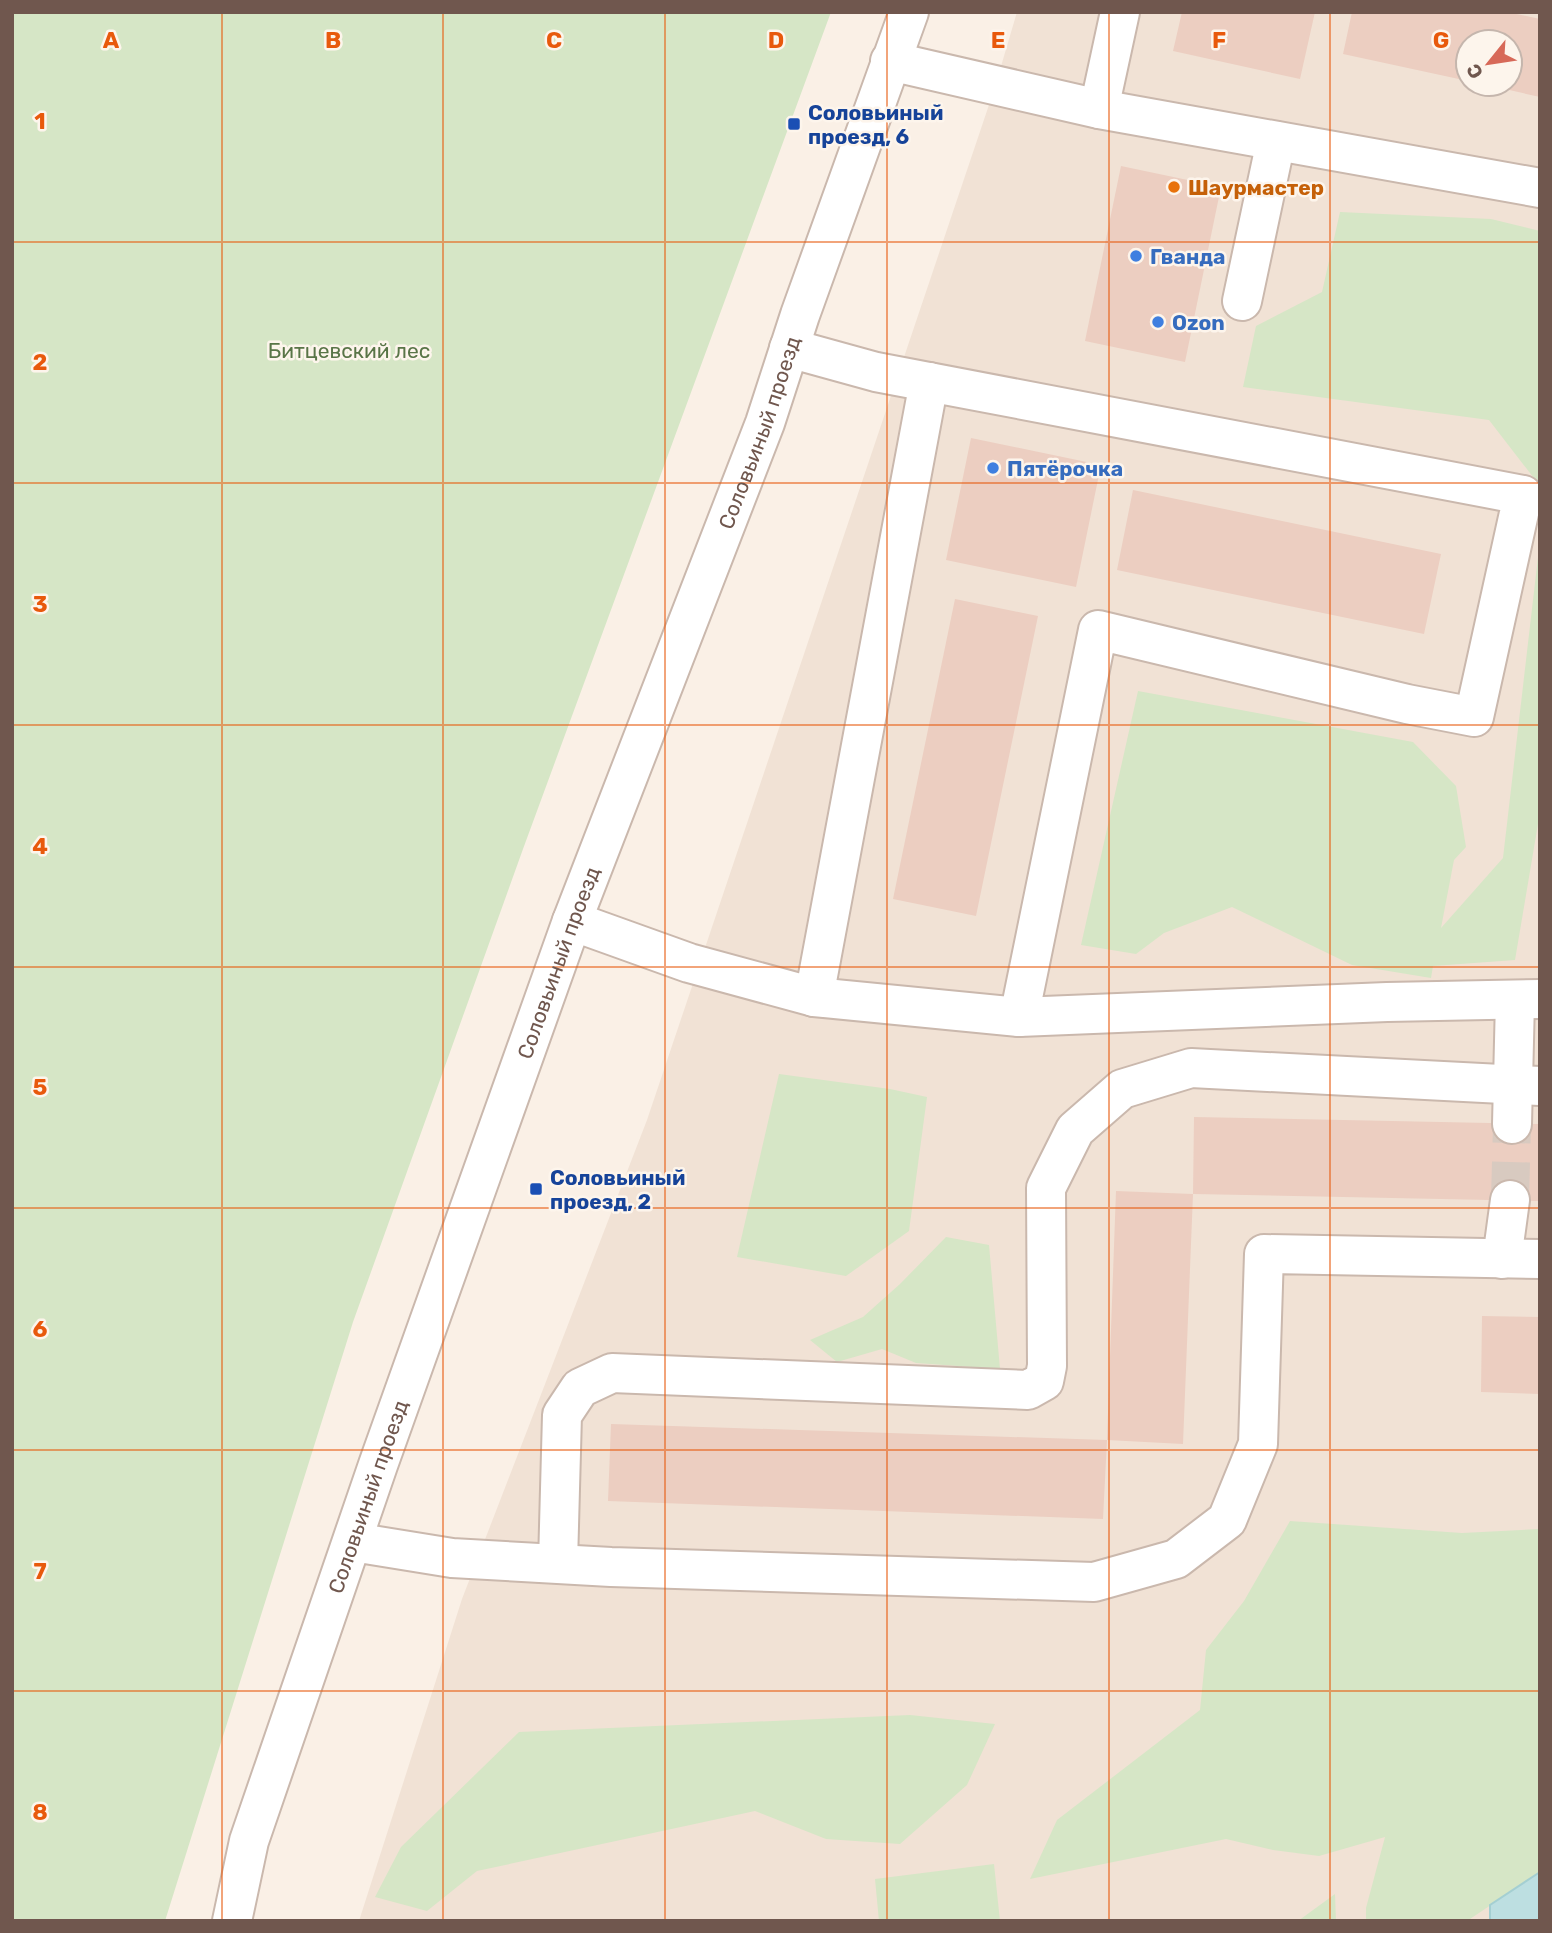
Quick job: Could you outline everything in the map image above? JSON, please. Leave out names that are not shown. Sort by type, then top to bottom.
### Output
[{"type":"street","name":"Соловьиный проезд","points":[[232,1921],[249,1841],[378,1465],[572,921],[765,423],[789,348],[909,12]]},
{"type":"street","points":[[1099,109],[1120,12]]},
{"type":"street","points":[[890,61],[1099,109],[1540,188]]},
{"type":"street","points":[[1242,301],[1276,141]]},
{"type":"street","points":[[789,348],[876,372],[1523,495],[1474,717],[1407,704],[1098,631],[1019,1017]]},
{"type":"street","points":[[814,997],[929,382]]},
{"type":"street","points":[[572,921],[701,967],[814,997],[1019,1017],[1387,1002],[1528,1000],[1527,1085],[1512,1124]]},
{"type":"street","points":[[558,1563],[562,1415],[580,1388],[612,1373],[1028,1391],[1044,1381],[1047,1366],[1046,1188],[1075,1130],[1122,1089],[1191,1068],[1527,1085]]},
{"type":"street","points":[[1502,1259],[1510,1200]]},
{"type":"street","points":[[353,1542],[452,1558],[611,1567],[1094,1582],[1176,1559],[1227,1520],[1258,1444],[1264,1254],[1540,1259]]},
{"type":"shaded area","points":[[1017,12],[1540,12],[1540,1921],[359,1921],[462,1599],[647,1120],[994,90]]},
{"type":"green space","name":"Битцевский лес","points":[[12,12],[831,12],[523,849],[353,1322],[165,1921],[12,1921]]},
{"type":"green space","points":[[1340,212],[1491,219],[1540,231],[1540,486],[1489,420],[1243,387],[1256,326],[1322,292]]},
{"type":"green space","points":[[1540,540],[1540,812],[1515,960],[1433,966],[1431,978],[1352,965],[1232,907],[1164,933],[1136,954],[1081,945],[1138,691],[1413,742],[1456,786],[1466,847],[1454,860],[1441,928],[1503,858]]},
{"type":"green space","points":[[779,1074],[890,1089],[927,1097],[909,1231],[846,1276],[737,1257]]},
{"type":"green space","points":[[946,1237],[989,1245],[1000,1369],[916,1363],[882,1349],[837,1362],[810,1340],[863,1317]]},
{"type":"green space","points":[[1290,1521],[1462,1533],[1540,1529],[1540,1872],[1467,1921],[1366,1921],[1366,1908],[1385,1837],[1319,1856],[1273,1850],[1226,1839],[1030,1879],[1057,1820],[1200,1710],[1206,1650],[1244,1601]]},
{"type":"green space","points":[[910,1715],[995,1724],[967,1785],[900,1844],[826,1839],[755,1811],[477,1871],[427,1911],[375,1897],[401,1847],[519,1732]]},
{"type":"green space","points":[[994,1864],[1000,1921],[879,1921],[875,1879]]},
{"type":"green space","points":[[1335,1894],[1336,1921],[1298,1921]]},
{"type":"water","points":[[1540,1872],[1540,1921],[1490,1921],[1490,1905]]},
{"type":"building","points":[[1182,12],[1315,12],[1300,79],[1173,51]]},
{"type":"building","points":[[1352,12],[1507,12],[1540,19],[1540,97],[1524,93],[1524,28],[1454,28],[1454,78],[1343,54]]},
{"type":"building","points":[[1121,166],[1221,187],[1185,362],[1085,341]]},
{"type":"building","points":[[971,438],[1101,465],[1076,587],[946,560]]},
{"type":"building","points":[[1133,490],[1441,554],[1424,634],[1117,570]]},
{"type":"building","points":[[955,599],[1038,616],[976,916],[893,899]]},
{"type":"building","points":[[1194,1117],[1540,1124],[1540,1201],[1193,1194]]},
{"type":"building","points":[[1116,1191],[1193,1194],[1183,1444],[1107,1440]]},
{"type":"building","points":[[1482,1316],[1540,1317],[1540,1394],[1481,1392]]},
{"type":"building","points":[[611,1424],[1107,1440],[1103,1519],[608,1501]]},
{"type":"tunnel","points":[[1510,1200],[1512,1124]]},
{"type":"place","name":"Соловьиный проезд, 6","points":[[794,124]]},
{"type":"place","name":"Шаурмастер","points":[[1174,187]]},
{"type":"place","name":"Гванда","points":[[1136,256]]},
{"type":"place","name":"Ozon","points":[[1158,322]]},
{"type":"place","name":"Пятёрочка","points":[[993,468]]},
{"type":"place","name":"Соловьиный проезд, 2","points":[[536,1189]]}]
